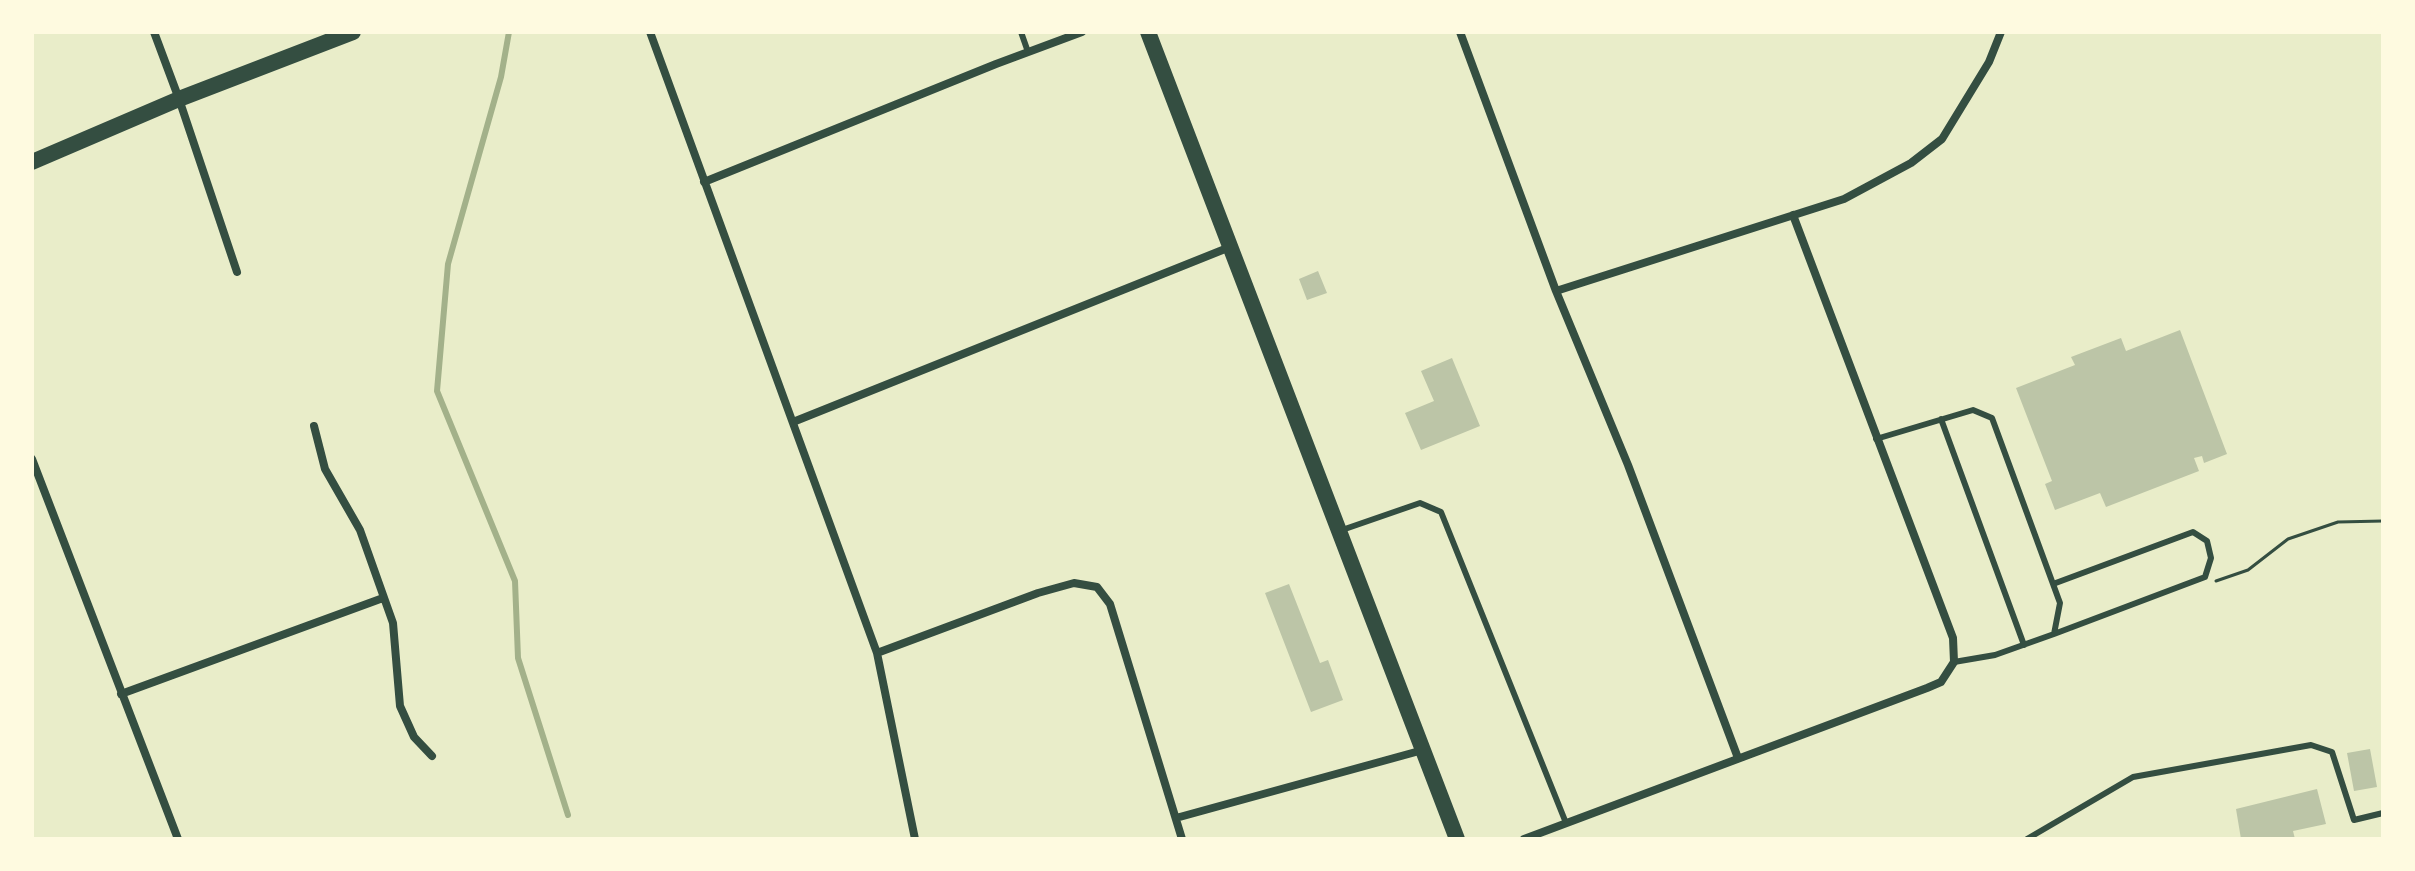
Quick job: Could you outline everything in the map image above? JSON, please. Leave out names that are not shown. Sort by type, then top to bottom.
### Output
[{"type":"main road","points":[[32,162],[179,99],[353,32]]},
{"type":"main road","points":[[1148,32],[1457,839]]},
{"type":"street","points":[[154,32],[237,272]]},
{"type":"street","points":[[650,32],[877,653],[915,839]]},
{"type":"street","points":[[704,182],[1082,32]]},
{"type":"street","points":[[1460,32],[1556,291],[1628,465],[1738,758]]},
{"type":"street","points":[[1556,291],[1844,199],[1911,163],[1942,139],[1989,62],[2001,32]]},
{"type":"street","points":[[1524,839],[1927,688],[1941,682],[1954,662],[1953,638],[1793,215]]},
{"type":"street","points":[[793,422],[1230,247]]},
{"type":"street","points":[[314,426],[325,469],[360,530],[393,623],[400,706],[414,737],[432,756]]},
{"type":"street","points":[[32,459],[178,839]]},
{"type":"street","points":[[877,653],[1038,593],[1074,583],[1097,587],[1110,604],[1182,839]]},
{"type":"street","points":[[121,694],[383,598]]},
{"type":"street","points":[[1176,818],[1423,750]]},
{"type":"lane","points":[[1021,32],[1028,52]]},
{"type":"lane","points":[[1876,439],[1973,410],[1992,418],[2060,603],[2054,634]]},
{"type":"lane","points":[[1941,419],[2024,645]]},
{"type":"lane","points":[[1339,532],[1420,503],[1441,512],[1566,823]]},
{"type":"lane","points":[[1954,662],[1995,655],[2205,577],[2211,558],[2207,541],[2193,532],[2053,584]]},
{"type":"lane","points":[[2027,839],[2133,777],[2311,745],[2332,752],[2354,820],[2383,813]]},
{"type":"building","points":[[1318,271],[1327,293],[1307,300],[1299,279]]},
{"type":"building","points":[[2180,330],[2227,454],[2204,463],[2202,456],[2194,458],[2199,471],[2106,507],[2100,493],[2055,510],[2045,484],[2052,481],[2016,388],[2075,365],[2071,357],[2121,338],[2126,351]]},
{"type":"building","points":[[1452,358],[1480,426],[1421,450],[1405,413],[1434,401],[1421,371]]},
{"type":"building","points":[[1289,584],[1320,663],[1328,660],[1343,700],[1311,712],[1265,593]]},
{"type":"building","points":[[2370,749],[2377,787],[2354,791],[2347,753]]},
{"type":"building","points":[[2317,789],[2326,824],[2293,831],[2295,839],[2241,839],[2236,809]]},
{"type":"waterway","points":[[509,32],[501,77],[448,264],[437,391],[515,581],[518,658],[568,815]]}]
